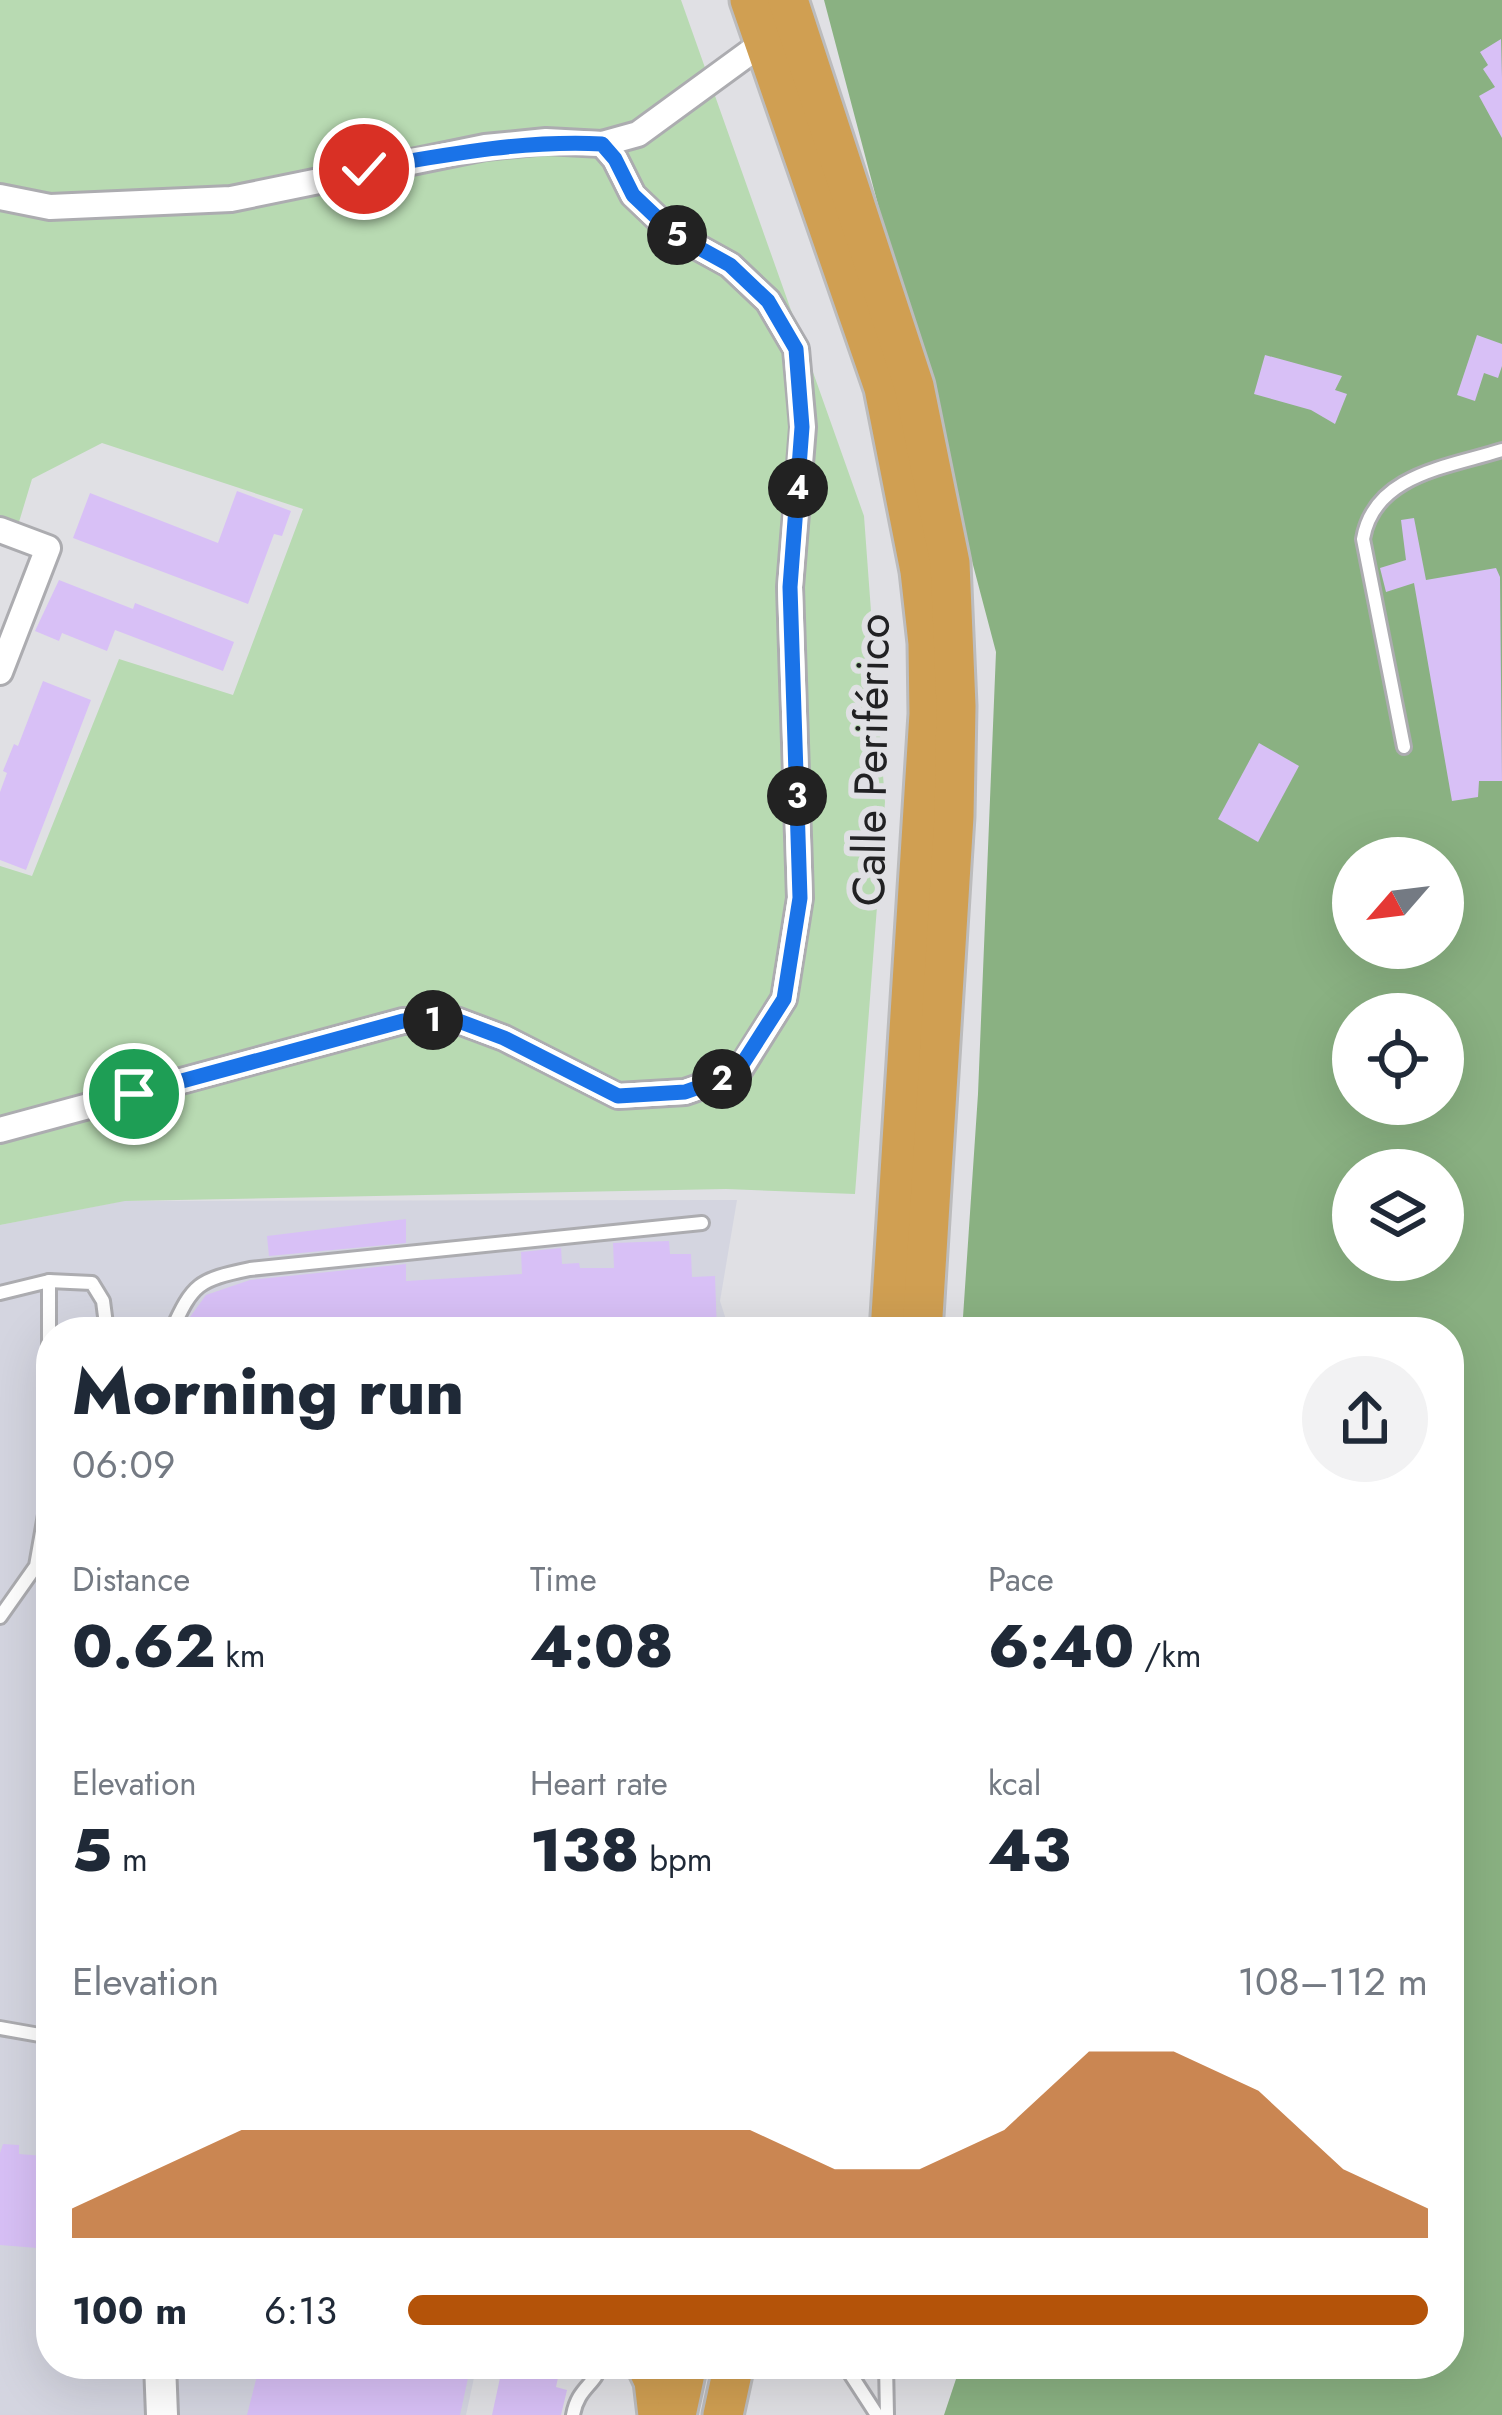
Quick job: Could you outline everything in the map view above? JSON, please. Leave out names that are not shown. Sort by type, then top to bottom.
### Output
[{"type":"highway","name":"Calle Periférico","points":[[750,0],[884,388],[920,571],[928,643],[928,737],[891,1317]]},
{"type":"highway","name":"Calle Periférico","points":[[788,0],[914,386],[950,563],[956,706],[954,816],[923,1317]]},
{"type":"highway","points":[[802,0],[810,65]]},
{"type":"highway","points":[[654,2379],[658,2415]]},
{"type":"highway","points":[[676,2415],[684,2379]]},
{"type":"highway","points":[[723,2415],[731,2379]]},
{"type":"street","points":[[0,197],[50,207],[231,199],[485,147],[602,144],[638,134],[764,41]]},
{"type":"street","points":[[0,1130],[403,1021],[456,1020],[504,1038],[618,1096],[685,1092],[736,1074],[784,999],[800,898],[790,587],[802,427],[796,349],[768,301],[730,265],[674,234],[633,195],[602,144]]},
{"type":"street","points":[[0,530],[48,548],[0,672]]},
{"type":"street","points":[[161,2379],[162,2415]]},
{"type":"lane","points":[[1405,747],[1363,539],[1367,518],[1384,494],[1412,478],[1502,450]]},
{"type":"lane","points":[[178,1317],[188,1294],[211,1277],[250,1269],[702,1223]]},
{"type":"lane","points":[[0,1293],[50,1282],[92,1283],[104,1301],[106,1317]]},
{"type":"lane","points":[[50,1282],[50,1317]]},
{"type":"lane","points":[[0,1617],[36,1566]]},
{"type":"lane","points":[[0,2028],[36,2034]]},
{"type":"lane","points":[[573,2415],[578,2393],[592,2379]]},
{"type":"lane","points":[[854,2379],[877,2415]]},
{"type":"lane","points":[[886,2379],[886,2415]]},
{"type":"shaded area","points":[[737,1200],[720,1301],[725,1317],[36,1317],[36,2379],[474,2379],[466,2415],[0,2415],[0,1225],[123,1201]]},
{"type":"green space","points":[[0,0],[681,0],[864,516],[885,802],[855,1194],[726,1189],[125,1201],[0,1225],[0,866],[32,876],[119,659],[233,695],[303,509],[102,443],[32,479],[19,522],[0,515]]},
{"type":"green space","points":[[824,0],[1502,0],[1502,2415],[944,2415],[956,2379],[1464,2379],[1464,1317],[963,1317],[978,1094],[996,652]]},
{"type":"building","points":[[1501,39],[1502,138],[1479,96],[1495,87],[1483,69],[1488,65],[1480,52]]},
{"type":"building","points":[[1477,335],[1502,344],[1502,366],[1498,378],[1484,373],[1475,401],[1457,395]]},
{"type":"building","points":[[1265,355],[1342,376],[1335,390],[1347,394],[1335,424],[1311,410],[1254,394]]},
{"type":"building","points":[[237,491],[291,511],[282,536],[274,534],[248,604],[73,538],[90,493],[218,543]]},
{"type":"building","points":[[1414,518],[1426,580],[1496,568],[1500,577],[1502,781],[1479,781],[1478,797],[1452,801],[1414,583],[1386,592],[1380,568],[1406,560],[1401,520]]},
{"type":"building","points":[[59,580],[133,609],[135,603],[234,642],[223,671],[115,630],[107,651],[62,633],[59,641],[35,631]]},
{"type":"building","points":[[43,681],[91,700],[26,870],[0,860],[0,792],[7,773],[3,771]]},
{"type":"building","points":[[1259,743],[1299,766],[1258,842],[1218,819]]},
{"type":"building","points":[[406,1219],[406,1243],[269,1256],[267,1236]]},
{"type":"building","points":[[669,1241],[670,1254],[691,1254],[692,1277],[715,1276],[716,1317],[190,1317],[206,1295],[250,1280],[406,1264],[406,1281],[522,1274],[521,1252],[561,1248],[562,1264],[614,1268],[613,1243]]},
{"type":"building","points":[[3,2144],[19,2145],[19,2154],[36,2155],[36,2248],[0,2245]]},
{"type":"building","points":[[256,2379],[468,2379],[460,2415],[247,2415]]},
{"type":"building","points":[[500,2379],[558,2379],[556,2387],[567,2390],[561,2415],[492,2415]]},
{"type":"route","points":[[134,1094],[403,1021],[456,1020],[504,1038],[618,1096],[685,1092],[736,1074],[784,999],[800,898],[790,587],[802,427],[796,349],[768,301],[730,265],[674,234],[633,195],[602,144],[485,147],[364,169]]}]
